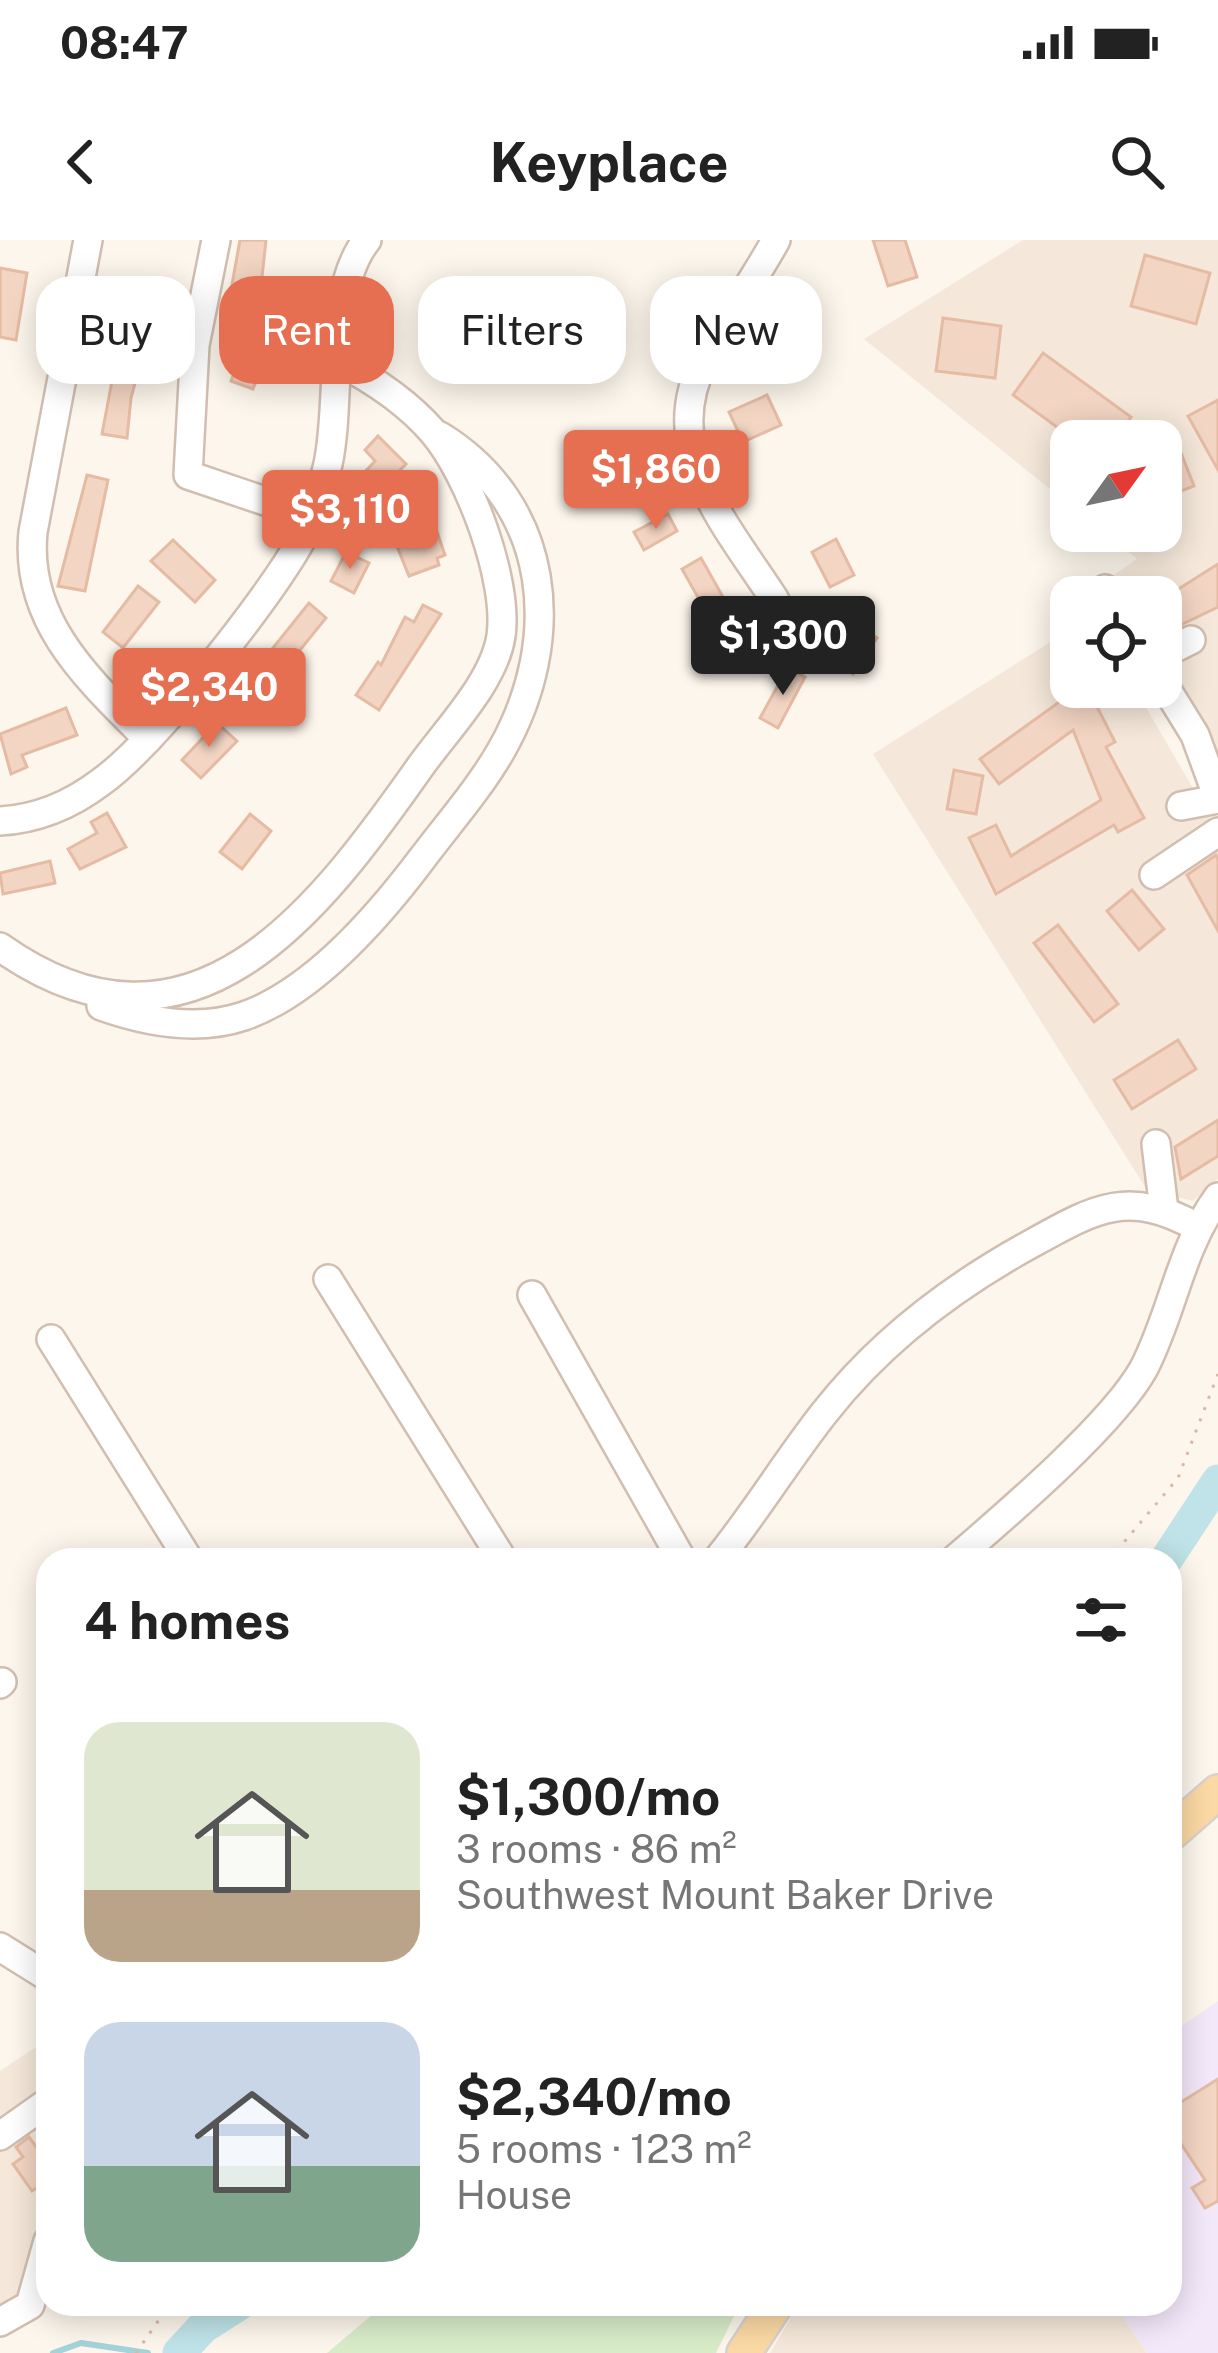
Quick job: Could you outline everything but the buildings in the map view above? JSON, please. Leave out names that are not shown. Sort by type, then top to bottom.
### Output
[{"type":"main road","points":[[1182,1824],[1218,1792]]},
{"type":"main road","points":[[744,2353],[768,2316]]},
{"type":"street","points":[[88,240],[33,532],[33,578],[65,651],[148,739]]},
{"type":"street","points":[[215,240],[195,344],[188,475],[312,517]]},
{"type":"street","points":[[351,276],[367,240]]},
{"type":"street","points":[[775,600],[700,482],[688,423],[704,361],[776,240]]},
{"type":"street","points":[[0,821],[20,820],[73,801],[122,766],[280,572],[312,517],[328,464],[337,384]]},
{"type":"street","points":[[0,947],[90,1003],[145,1021],[212,1024],[247,1015],[304,980],[359,930],[403,884],[502,749],[524,698],[543,594],[524,528],[477,458],[432,430],[378,384]]},
{"type":"street","points":[[55,979],[96,993],[145,999],[178,992],[259,954],[309,913],[347,871],[492,665],[502,610],[496,578],[458,472],[432,430]]},
{"type":"street","points":[[1182,644],[1190,640]]},
{"type":"street","points":[[1178,708],[1195,735],[1218,799],[1181,806]]},
{"type":"street","points":[[1154,875],[1218,832]]},
{"type":"street","points":[[1156,1144],[1164,1210]]},
{"type":"street","points":[[967,1548],[1126,1394],[1152,1350],[1197,1227],[1218,1198]]},
{"type":"street","points":[[726,1548],[856,1376],[948,1294],[1104,1209],[1127,1203],[1164,1210],[1197,1227]]},
{"type":"street","points":[[328,1280],[496,1548]]},
{"type":"street","points":[[532,1295],[675,1548]]},
{"type":"street","points":[[51,1339],[182,1548]]},
{"type":"street","points":[[0,1947],[36,1970]]},
{"type":"street","points":[[0,2136],[36,2110]]},
{"type":"street","points":[[0,2322],[30,2305],[36,2284]]},
{"type":"path","points":[[1119,1548],[1178,1478],[1218,1374]]},
{"type":"path","points":[[136,2353],[162,2316]]},
{"type":"shaded area","points":[[1023,240],[1218,240],[1218,759],[1208,732],[1182,690],[1182,576],[1112,576],[1137,559],[1128,552],[1182,552],[1182,420],[1050,420],[1050,489],[864,339]]},
{"type":"shaded area","points":[[1050,642],[1050,708],[1146,708],[1218,831],[1218,1179],[1193,1201],[1147,1190],[873,754]]},
{"type":"shaded area","points":[[1218,2001],[1218,2353],[1147,2353],[1122,2316],[1182,2316],[1182,2026]]},
{"type":"shaded area","points":[[36,2047],[36,2308],[0,2327],[0,2071]]},
{"type":"shaded area","points":[[792,2316],[1122,2316],[1147,2353],[770,2353]]},
{"type":"green space","points":[[371,2316],[734,2316],[716,2353],[327,2353]]},
{"type":"waterway","points":[[1174,1548],[1218,1481]]},
{"type":"waterway","points":[[179,2353],[220,2316]]},
{"type":"waterway","points":[[53,2353],[81,2343],[148,2353]]}]
